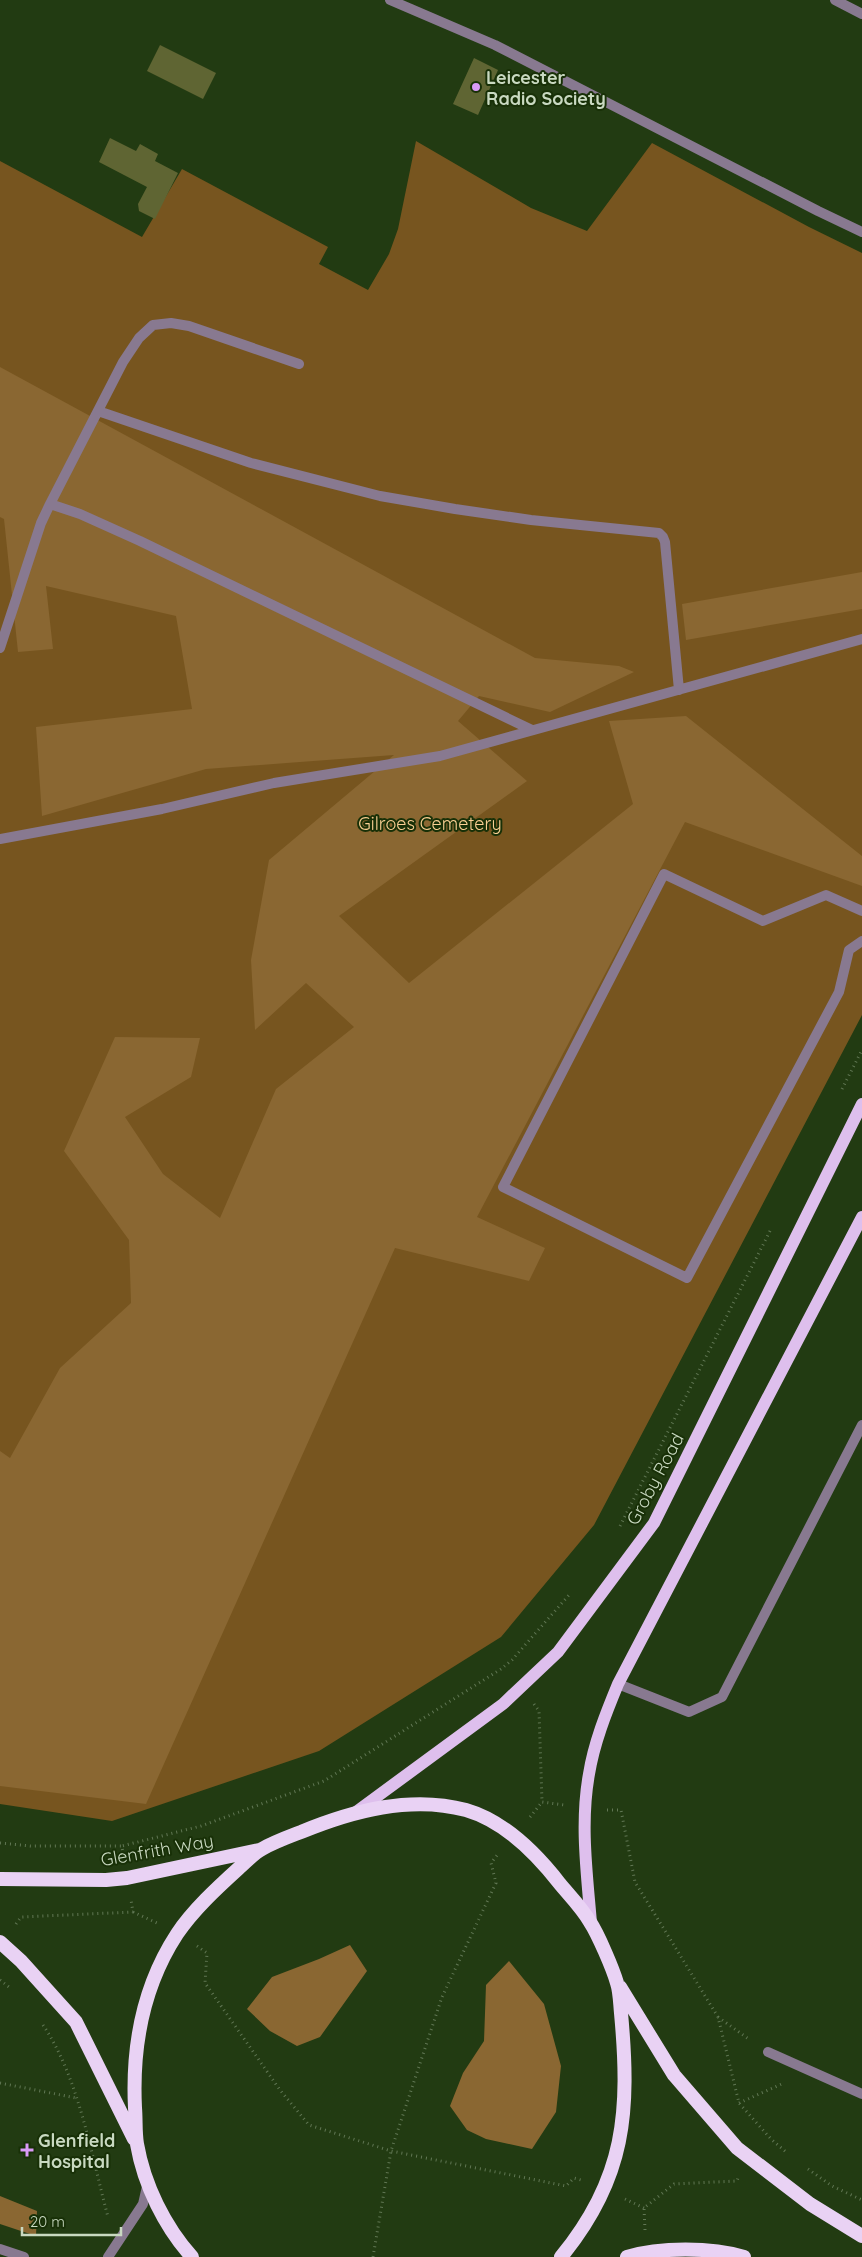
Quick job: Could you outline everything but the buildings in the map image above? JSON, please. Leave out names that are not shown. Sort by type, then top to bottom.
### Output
[{"type":"highway","points":[[137,2144],[134,2083],[136,2044],[148,1992],[178,1933],[213,1892],[260,1849],[356,1812],[414,1805],[439,1805],[468,1811],[500,1826],[514,1836],[549,1870],[591,1923],[618,1984],[674,2075],[737,2148],[751,2160],[810,2204],[862,2236]]},
{"type":"highway","name":"Glenfrith Way","points":[[0,1879],[106,1880],[127,1878],[260,1849]]},
{"type":"highway","points":[[1,1943],[21,1961],[76,2022],[137,2144],[148,2181],[162,2215],[192,2257]]},
{"type":"highway","points":[[560,2257],[578,2235],[604,2188],[620,2142],[624,2114],[625,2055],[618,1984]]},
{"type":"highway","points":[[627,2257],[645,2252],[678,2250],[734,2254],[744,2257]]},
{"type":"main road","name":"Groby Road","points":[[356,1812],[503,1704],[522,1687],[558,1652],[654,1523],[862,1104]]},
{"type":"main road","points":[[591,1923],[585,1809],[589,1775],[599,1730],[618,1684],[862,1217]]},
{"type":"street","points":[[390,0],[495,45],[862,232]]},
{"type":"street","points":[[835,0],[862,14]]},
{"type":"street","points":[[0,648],[41,523],[123,362],[139,338],[153,325],[172,323],[189,326],[299,364]]},
{"type":"street","points":[[98,411],[252,463],[380,496],[512,517],[659,533],[664,537],[665,542],[679,690]]},
{"type":"street","points":[[50,504],[80,514],[140,541],[532,730]]},
{"type":"street","points":[[0,839],[162,809],[274,783],[440,756],[862,639]]},
{"type":"street","points":[[862,912],[826,895],[763,921],[664,874],[502,1187],[687,1278],[839,992],[849,950],[862,941]]},
{"type":"street","points":[[618,1684],[689,1712],[722,1698],[862,1425]]},
{"type":"street","points":[[768,2052],[862,2094]]},
{"type":"street","points":[[108,2257],[143,2204],[148,2181]]},
{"type":"street","points":[[0,2249],[24,2257]]},
{"type":"path","points":[[840,1094],[862,1050]]},
{"type":"path","points":[[618,1530],[772,1227]]},
{"type":"path","points":[[0,1843],[30,1846],[122,1846],[201,1826],[324,1781],[501,1669],[512,1660],[571,1592]]},
{"type":"path","points":[[373,2257],[391,2151],[442,1997],[496,1883],[491,1863],[542,1802],[539,1711],[522,1687],[501,1669]]},
{"type":"path","points":[[542,1802],[585,1809],[621,1810],[635,1882],[718,2017],[739,2103],[771,2139],[790,2156]]},
{"type":"path","points":[[122,1846],[133,1912]]},
{"type":"path","points":[[1,1943],[21,1917],[133,1912],[178,1933],[207,1953],[205,1983],[280,2090],[309,2125],[391,2151],[566,2186],[574,2178],[604,2188],[644,2208]]},
{"type":"path","points":[[0,1980],[14,1990]]},
{"type":"path","points":[[718,2017],[768,2052]]},
{"type":"path","points":[[41,2022],[56,2043],[76,2098],[116,2246]]},
{"type":"path","points":[[739,2103],[810,2071]]},
{"type":"path","points":[[0,2084],[76,2098]]},
{"type":"path","points":[[644,2208],[674,2184],[737,2181],[751,2160],[771,2139]]},
{"type":"path","points":[[804,2166],[832,2186],[862,2200]]},
{"type":"path","points":[[644,2208],[645,2252]]},
{"type":"green space","name":"Gilroes Cemetery","points":[[416,141],[531,208],[587,231],[652,143],[809,227],[862,253],[862,1015],[594,1525],[501,1637],[319,1751],[112,1821],[0,1804],[0,161],[142,237],[182,169],[328,247],[319,264],[368,290],[389,254],[398,229]]},
{"type":"green space","points":[[0,367],[535,658],[619,666],[634,672],[550,712],[479,696],[458,721],[527,781],[339,916],[409,983],[633,804],[609,721],[686,716],[862,856],[862,886],[685,822],[477,1217],[545,1248],[529,1281],[395,1248],[146,1804],[0,1786],[0,1451],[10,1458],[60,1368],[131,1303],[129,1240],[64,1151],[115,1037],[200,1038],[191,1077],[125,1117],[163,1174],[220,1218],[276,1089],[354,1027],[306,983],[255,1030],[251,960],[269,860],[394,755],[206,769],[42,816],[36,727],[192,709],[176,616],[46,586],[53,649],[18,652],[4,519],[0,517]]},
{"type":"green space","points":[[862,572],[862,609],[686,640],[682,604]]},
{"type":"green space","points":[[350,1945],[367,1971],[320,2037],[297,2046],[270,2031],[247,2009],[272,1977]]},
{"type":"green space","points":[[509,1961],[544,2004],[561,2066],[556,2112],[532,2149],[486,2139],[467,2130],[450,2106],[463,2073],[484,2041],[486,1985]]},
{"type":"green space","points":[[0,2196],[37,2211],[36,2236],[0,2224]]},
{"type":"place","name":"Leicester Radio Society","points":[[476,87]]},
{"type":"place","name":"Glenfield Hospital","points":[[27,2150]]}]
